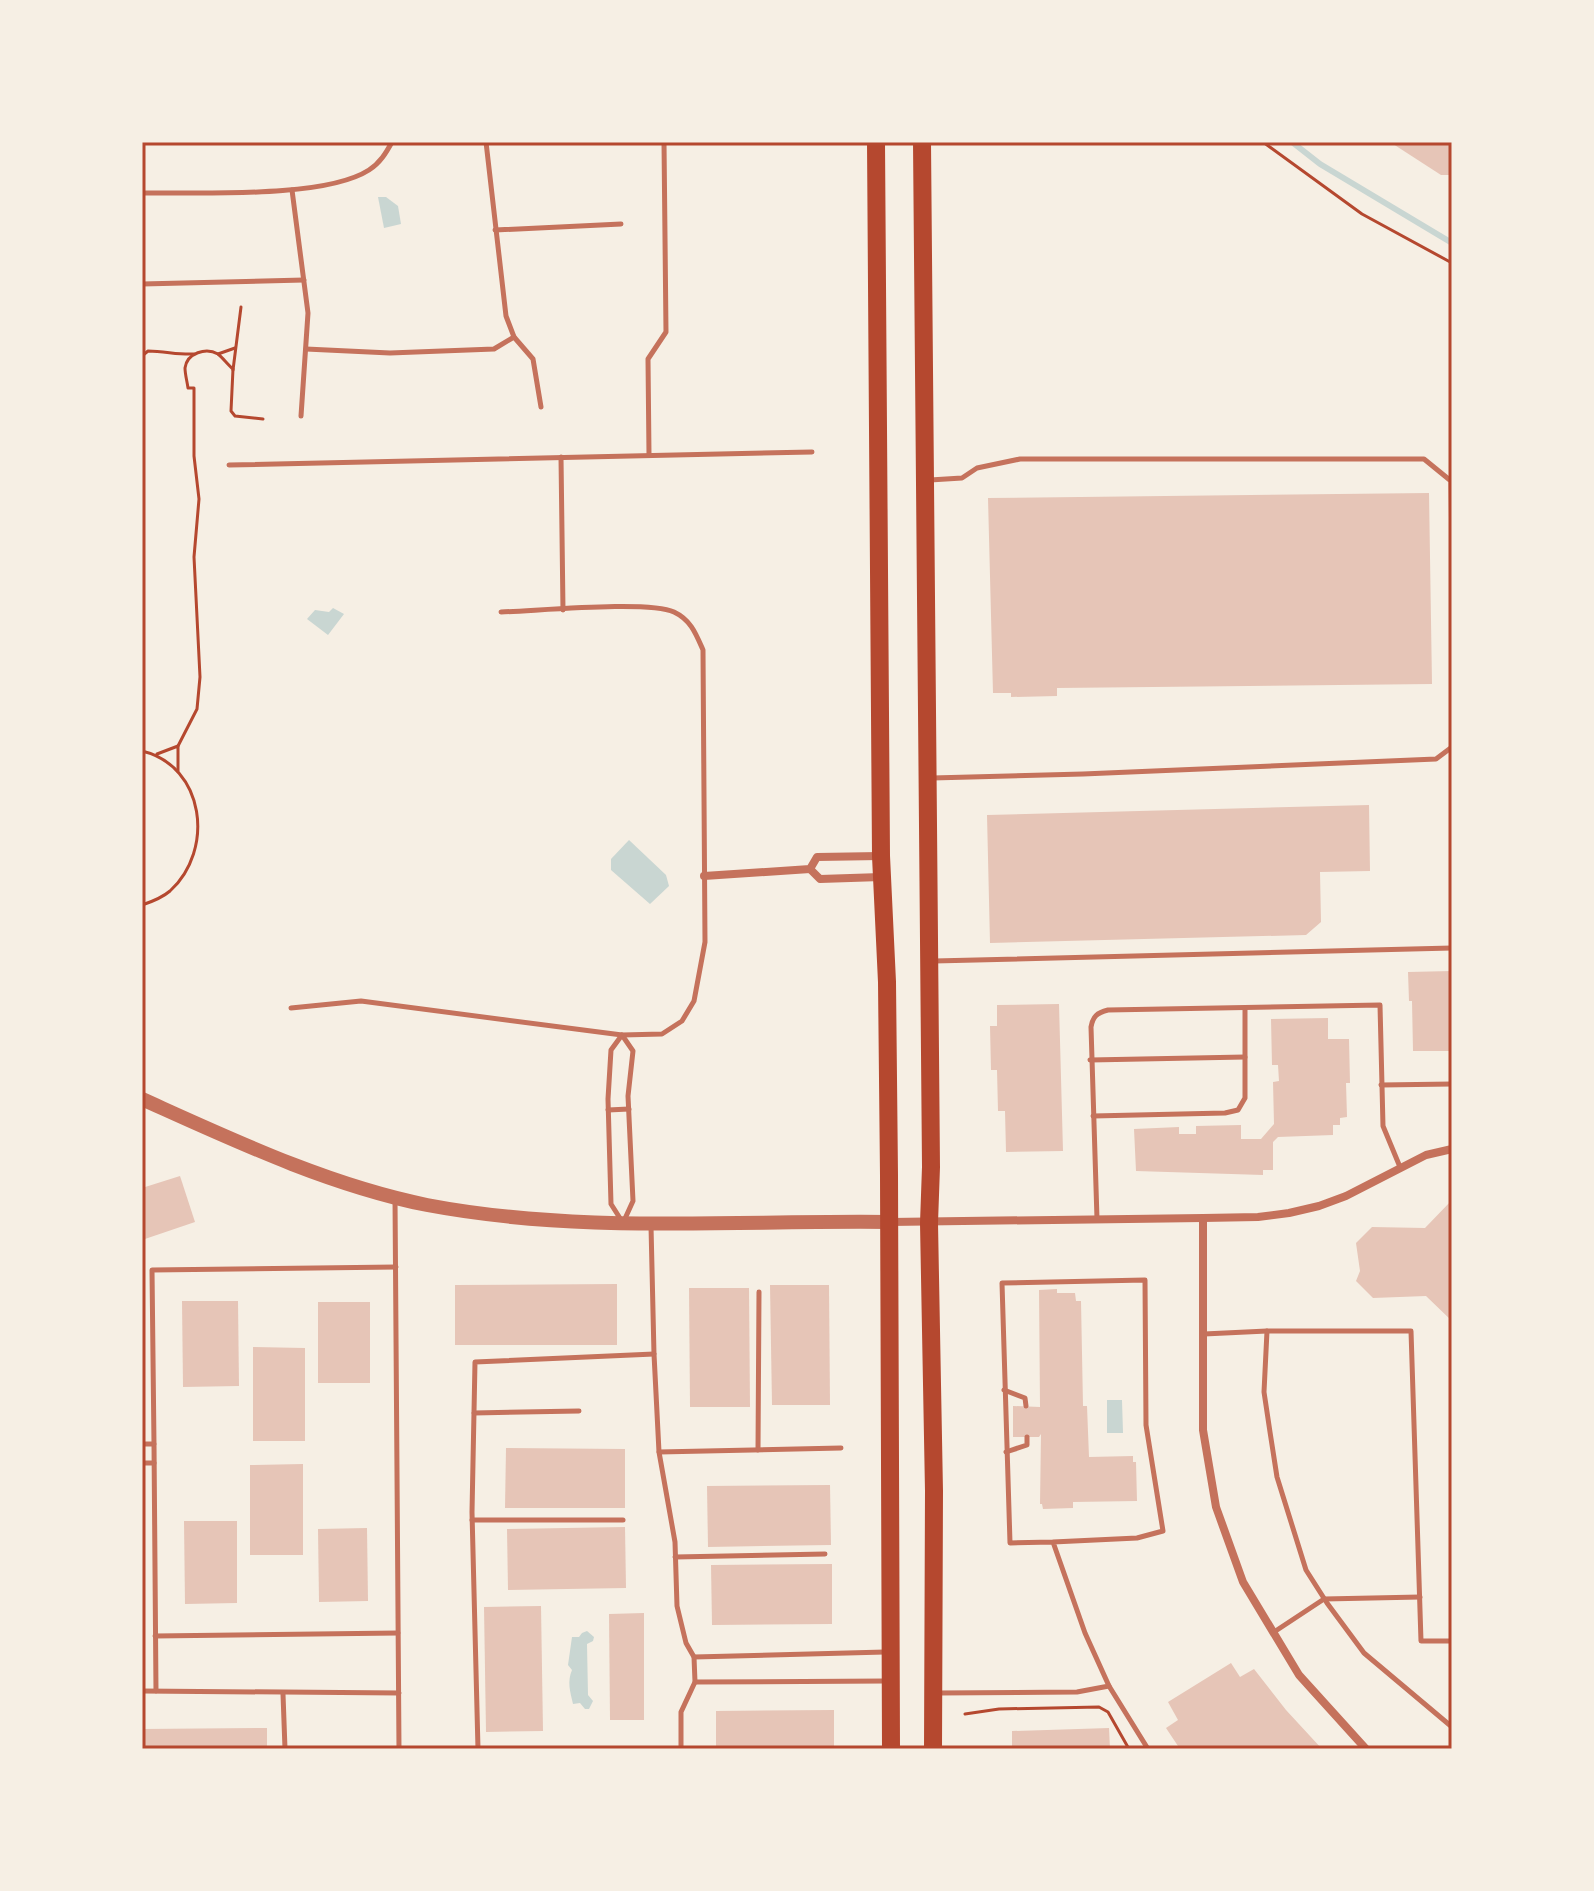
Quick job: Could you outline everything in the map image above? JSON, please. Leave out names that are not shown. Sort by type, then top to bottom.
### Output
[{"type":"main road","points":[[876,142],[881,856],[887,982],[891,1749]]},
{"type":"main road","points":[[922,142],[929,1223],[934,1491],[933,1749]]},
{"type":"street","points":[[810,869],[817,857],[881,856]]},
{"type":"street","points":[[704,876],[810,869],[820,879],[882,877]]},
{"type":"street","points":[[142,1099],[302,1167],[395,1197],[518,1219],[651,1224],[1258,1217],[1319,1206],[1373,1184],[1426,1155],[1452,1149]]},
{"type":"street","points":[[1203,1218],[1203,1430],[1216,1507],[1243,1582],[1299,1675],[1366,1749]]},
{"type":"lane","points":[[142,193],[292,190],[352,179],[370,170],[383,158],[392,142]]},
{"type":"lane","points":[[486,142],[506,316],[514,337],[533,359],[541,407]]},
{"type":"lane","points":[[649,455],[648,359],[666,332],[664,142]]},
{"type":"lane","points":[[292,190],[308,313],[301,416]]},
{"type":"lane","points":[[495,230],[621,224]]},
{"type":"lane","points":[[142,284],[304,280]]},
{"type":"lane","points":[[306,349],[390,353],[494,349],[514,337]]},
{"type":"lane","points":[[229,465],[812,452]]},
{"type":"lane","points":[[561,457],[563,610]]},
{"type":"lane","points":[[924,481],[962,478],[977,468],[1020,459],[1424,459],[1451,481],[1452,555]]},
{"type":"lane","points":[[291,1008],[361,1001],[622,1035],[662,1034],[682,1021],[694,1001],[705,942],[703,650],[692,624],[672,611],[645,607],[501,612]]},
{"type":"lane","points":[[927,778],[1436,759],[1452,747]]},
{"type":"lane","points":[[929,961],[1452,948]]},
{"type":"lane","points":[[1097,1219],[1090,1060],[1092,1019],[1098,1012],[1380,1005],[1383,1126],[1400,1167]]},
{"type":"lane","points":[[1093,1116],[1225,1113],[1238,1110],[1245,1098],[1245,1008]]},
{"type":"lane","points":[[622,1035],[633,1051],[629,1109],[633,1201],[623,1223]]},
{"type":"lane","points":[[622,1035],[611,1050],[608,1110],[611,1204],[623,1223]]},
{"type":"lane","points":[[1090,1060],[1245,1057]]},
{"type":"lane","points":[[1381,1085],[1452,1084]]},
{"type":"lane","points":[[608,1110],[629,1109]]},
{"type":"lane","points":[[395,1197],[399,1749]]},
{"type":"lane","points":[[651,1224],[659,1452],[675,1557],[677,1606],[686,1643],[694,1657],[695,1682],[681,1712],[681,1749]]},
{"type":"lane","points":[[156,1691],[152,1270],[396,1267]]},
{"type":"lane","points":[[1145,1280],[1146,1425],[1163,1531],[1137,1538],[1010,1543],[1004,1390],[1002,1283],[1145,1280]]},
{"type":"lane","points":[[758,1450],[759,1292]]},
{"type":"lane","points":[[1267,1331],[1264,1392],[1277,1477],[1306,1570],[1364,1653],[1452,1727]]},
{"type":"lane","points":[[1204,1334],[1411,1331],[1421,1641],[1452,1641]]},
{"type":"lane","points":[[478,1749],[472,1520],[475,1362],[654,1354]]},
{"type":"lane","points":[[1004,1390],[1025,1398],[1026,1406]]},
{"type":"lane","points":[[474,1413],[579,1411]]},
{"type":"lane","points":[[1006,1452],[1027,1445],[1027,1437]]},
{"type":"lane","points":[[142,1444],[154,1444]]},
{"type":"lane","points":[[659,1452],[841,1448]]},
{"type":"lane","points":[[142,1463],[154,1463]]},
{"type":"lane","points":[[472,1520],[623,1520]]},
{"type":"lane","points":[[1053,1542],[1088,1641],[1109,1686],[1148,1749]]},
{"type":"lane","points":[[675,1557],[825,1554]]},
{"type":"lane","points":[[1273,1633],[1324,1599],[1420,1597]]},
{"type":"lane","points":[[155,1636],[398,1633]]},
{"type":"lane","points":[[694,1657],[890,1652]]},
{"type":"lane","points":[[695,1682],[891,1681]]},
{"type":"lane","points":[[933,1694],[1077,1692],[1109,1686]]},
{"type":"lane","points":[[142,1691],[399,1693]]},
{"type":"lane","points":[[283,1694],[285,1749]]},
{"type":"path","points":[[1263,142],[1362,214],[1452,263]]},
{"type":"path","points":[[241,307],[237,315],[231,411],[235,416],[263,419]]},
{"type":"path","points":[[142,356],[148,351],[166,351],[174,355],[218,354],[235,348]]},
{"type":"path","points":[[178,771],[178,746],[197,709],[200,677],[194,557],[199,499],[194,456],[194,388],[188,388],[184,371],[188,359],[194,354]]},
{"type":"path","points":[[218,354],[233,370]]},
{"type":"path","points":[[157,755],[178,746]]},
{"type":"path","points":[[142,751],[157,755],[178,771],[194,797],[200,823],[196,849],[185,874],[168,893],[142,905]]},
{"type":"path","points":[[965,1714],[999,1709],[1099,1707],[1108,1712],[1129,1749]]},
{"type":"shaded area","points":[[378,197],[386,197],[398,206],[401,224],[384,228]]},
{"type":"shaded area","points":[[333,608],[344,614],[328,635],[307,619],[315,610],[329,612]]},
{"type":"shaded area","points":[[629,840],[666,875],[669,886],[650,904],[611,870],[611,859]]},
{"type":"shaded area","points":[[1107,1400],[1122,1400],[1123,1433],[1107,1433]]},
{"type":"shaded area","points":[[587,1631],[594,1637],[587,1644],[588,1695],[593,1701],[589,1709],[585,1709],[580,1703],[573,1704],[569,1683],[572,1670],[568,1665],[572,1637],[579,1637]]},
{"type":"building","points":[[1390,142],[1452,142],[1452,175],[1441,175]]},
{"type":"building","points":[[1429,493],[1432,684],[1057,688],[1057,696],[1011,697],[1011,693],[993,693],[988,498]]},
{"type":"building","points":[[1369,805],[1370,871],[1320,872],[1321,922],[1306,935],[990,943],[987,815]]},
{"type":"building","points":[[1452,971],[1452,1051],[1413,1051],[1408,972]]},
{"type":"building","points":[[1059,1004],[1063,1151],[1006,1152],[1005,1111],[998,1111],[997,1070],[991,1070],[990,1026],[997,1026],[997,1005]]},
{"type":"building","points":[[1328,1018],[1328,1039],[1349,1039],[1347,1117],[1340,1118],[1340,1125],[1333,1125],[1333,1135],[1278,1137],[1273,1142],[1273,1170],[1263,1170],[1263,1175],[1136,1171],[1134,1129],[1179,1127],[1179,1134],[1196,1134],[1196,1126],[1241,1125],[1241,1139],[1261,1139],[1274,1124],[1273,1082],[1279,1081],[1278,1065],[1272,1065],[1271,1019]]},
{"type":"building","points":[[180,1176],[195,1222],[142,1240],[142,1188]]},
{"type":"building","points":[[1452,1200],[1452,1321],[1426,1296],[1373,1298],[1356,1281],[1360,1271],[1356,1243],[1372,1227],[1425,1228]]},
{"type":"building","points":[[617,1284],[617,1345],[455,1345],[455,1285]]},
{"type":"building","points":[[770,1285],[829,1285],[830,1405],[772,1405]]},
{"type":"building","points":[[689,1288],[749,1288],[750,1407],[690,1407]]},
{"type":"building","points":[[1057,1289],[1057,1293],[1075,1293],[1076,1301],[1081,1301],[1083,1406],[1087,1406],[1089,1457],[1133,1456],[1133,1462],[1136,1462],[1137,1501],[1073,1502],[1073,1508],[1043,1509],[1040,1504],[1041,1434],[1039,1437],[1013,1437],[1013,1406],[1040,1407],[1039,1290]]},
{"type":"building","points":[[182,1301],[238,1301],[239,1386],[183,1387]]},
{"type":"building","points":[[318,1302],[370,1302],[370,1383],[318,1383]]},
{"type":"building","points":[[253,1347],[305,1348],[305,1441],[253,1441]]},
{"type":"building","points":[[506,1448],[625,1449],[625,1508],[505,1508]]},
{"type":"building","points":[[303,1464],[303,1555],[250,1555],[250,1465]]},
{"type":"building","points":[[830,1485],[831,1545],[708,1547],[707,1486]]},
{"type":"building","points":[[184,1521],[237,1521],[237,1603],[185,1604]]},
{"type":"building","points":[[625,1527],[626,1588],[508,1590],[507,1529]]},
{"type":"building","points":[[367,1528],[368,1601],[319,1602],[318,1529]]},
{"type":"building","points":[[832,1564],[832,1624],[712,1625],[711,1565]]},
{"type":"building","points":[[541,1606],[543,1731],[486,1732],[484,1607]]},
{"type":"building","points":[[644,1613],[644,1720],[610,1720],[609,1614]]},
{"type":"building","points":[[1231,1663],[1240,1677],[1254,1669],[1322,1749],[1180,1749],[1166,1728],[1178,1720],[1168,1702]]},
{"type":"building","points":[[834,1710],[834,1749],[716,1749],[716,1711]]},
{"type":"building","points":[[267,1728],[267,1749],[142,1749],[142,1729]]},
{"type":"building","points":[[1109,1728],[1110,1749],[1012,1749],[1012,1731]]},
{"type":"waterway","points":[[1292,142],[1320,164],[1452,243]]}]
